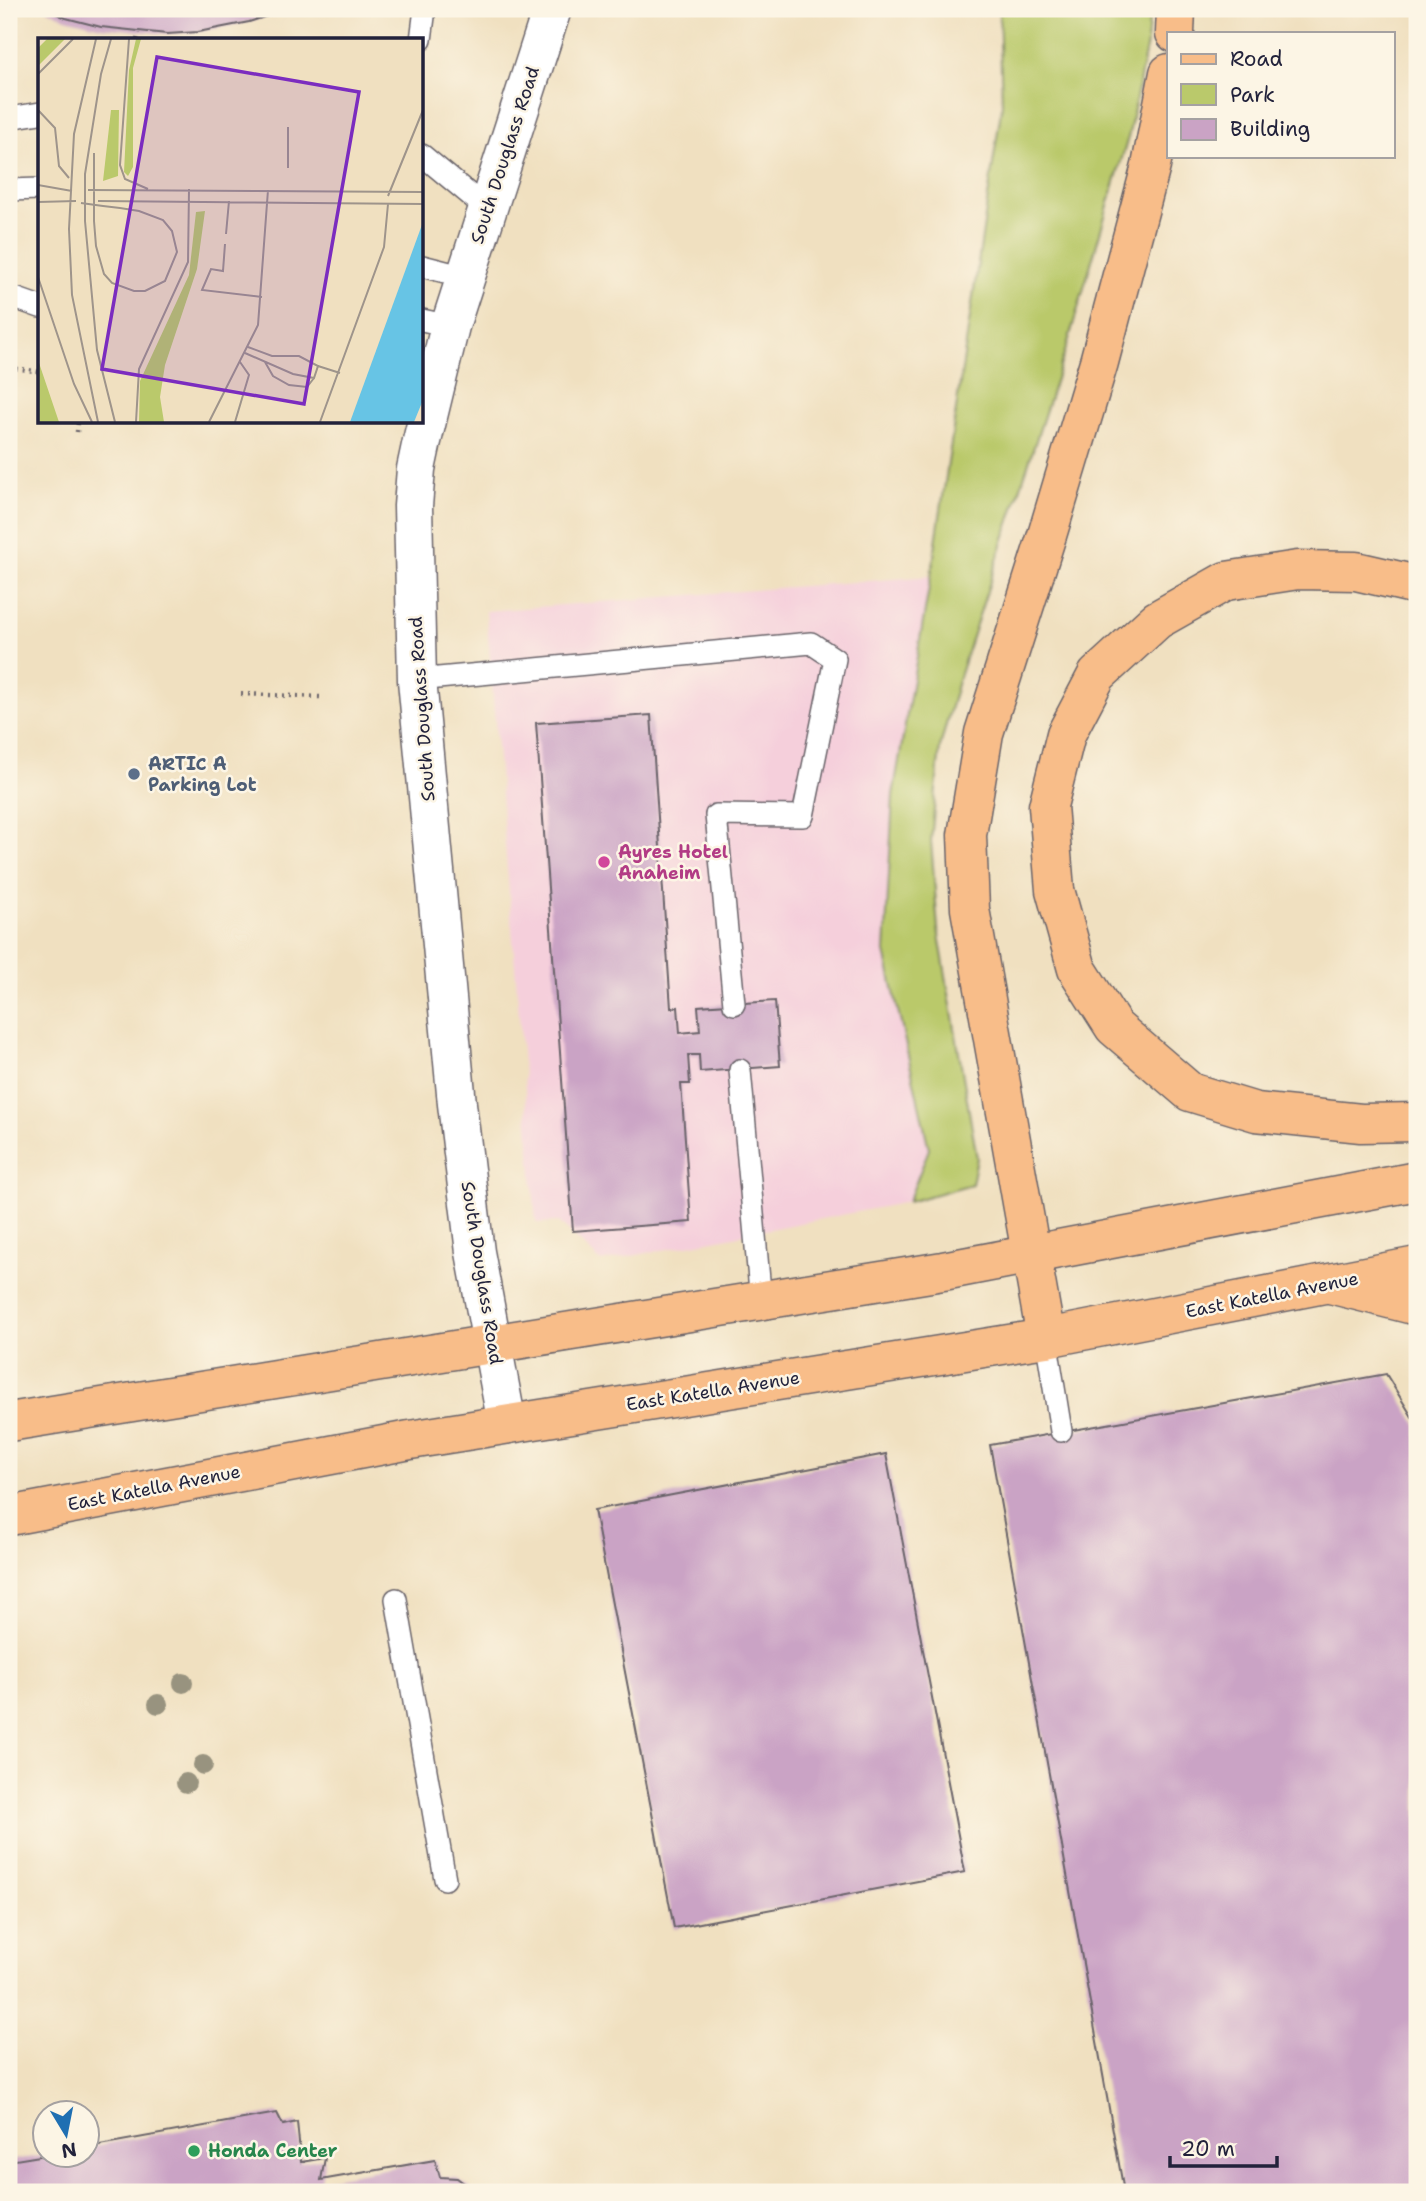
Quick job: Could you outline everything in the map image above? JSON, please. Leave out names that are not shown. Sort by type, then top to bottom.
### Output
[{"type":"main road","points":[[1175,32],[1176,9]]},
{"type":"main road","points":[[1046,1338],[970,909],[967,835],[984,733],[1100,362],[1151,166],[1167,83]]},
{"type":"main road","points":[[1417,585],[1356,571],[1298,570],[1226,581],[1157,620],[1097,675],[1066,734],[1048,806],[1055,890],[1077,969],[1114,1027],[1190,1092],[1256,1112],[1361,1123],[1417,1122]]},
{"type":"main road","points":[[9,1422],[761,1302],[1031,1255],[1417,1181]]},
{"type":"main road","name":"East Katella Avenue","points":[[9,1516],[389,1443],[1046,1338],[1417,1266]]},
{"type":"main road","points":[[1330,1284],[1417,1306]]},
{"type":"street","name":"South Douglass Road","points":[[507,1424],[475,1252],[457,1104],[417,680],[414,487],[437,374],[436,323],[465,277],[552,9]]},
{"type":"lane","points":[[421,38],[425,9]]},
{"type":"lane","points":[[9,118],[38,113]]},
{"type":"lane","points":[[424,157],[487,209]]},
{"type":"lane","points":[[9,190],[38,189]]},
{"type":"lane","points":[[424,267],[465,277]]},
{"type":"lane","points":[[9,296],[38,306]]},
{"type":"lane","points":[[417,680],[811,643],[835,659],[803,816],[716,815],[734,1004]]},
{"type":"lane","points":[[740,1070],[761,1302]]},
{"type":"lane","points":[[1046,1338],[1061,1431]]},
{"type":"lane","points":[[396,1599],[444,1879]]},
{"type":"path","points":[[138,38],[139,33]]},
{"type":"path","points":[[9,367],[38,372]]},
{"type":"path","points":[[77,432],[78,424]]},
{"type":"path","points":[[241,694],[321,697]]},
{"type":"shaded area","points":[[931,576],[893,795],[885,952],[929,1149],[908,1202],[601,1262],[559,1222],[536,1223],[486,611]]},
{"type":"green space","points":[[999,9],[1150,9],[1147,43],[1129,134],[1069,339],[959,677],[940,747],[931,841],[938,929],[977,1158],[972,1184],[908,1202],[929,1149],[885,952],[893,795],[931,576],[1002,104]]},
{"type":"building","points":[[46,9],[289,9],[249,22],[198,32],[167,34],[101,27],[66,18]]},
{"type":"building","name":"Ayres Hotel Anaheim","points":[[651,715],[671,1008],[678,1007],[680,1033],[700,1031],[698,1006],[775,1001],[780,1066],[700,1072],[699,1055],[688,1055],[690,1084],[681,1084],[691,1222],[573,1231],[536,723]]},
{"type":"building","points":[[1386,1374],[1417,1425],[1417,2192],[1124,2192],[990,1445]]},
{"type":"building","points":[[886,1454],[965,1872],[674,1928],[594,1510]]},
{"type":"building","name":"Honda Center","points":[[277,2113],[283,2125],[297,2122],[301,2162],[325,2158],[321,2180],[435,2160],[440,2177],[457,2178],[472,2192],[9,2192],[9,2161],[32,2157],[32,2170],[102,2170],[102,2144]]},
{"type":"place","name":"ARTIC A Parking Lot","points":[[134,774]]},
{"type":"place","name":"Ayres Hotel Anaheim","points":[[604,862]]},
{"type":"place","name":"Honda Center","points":[[194,2151]]}]
